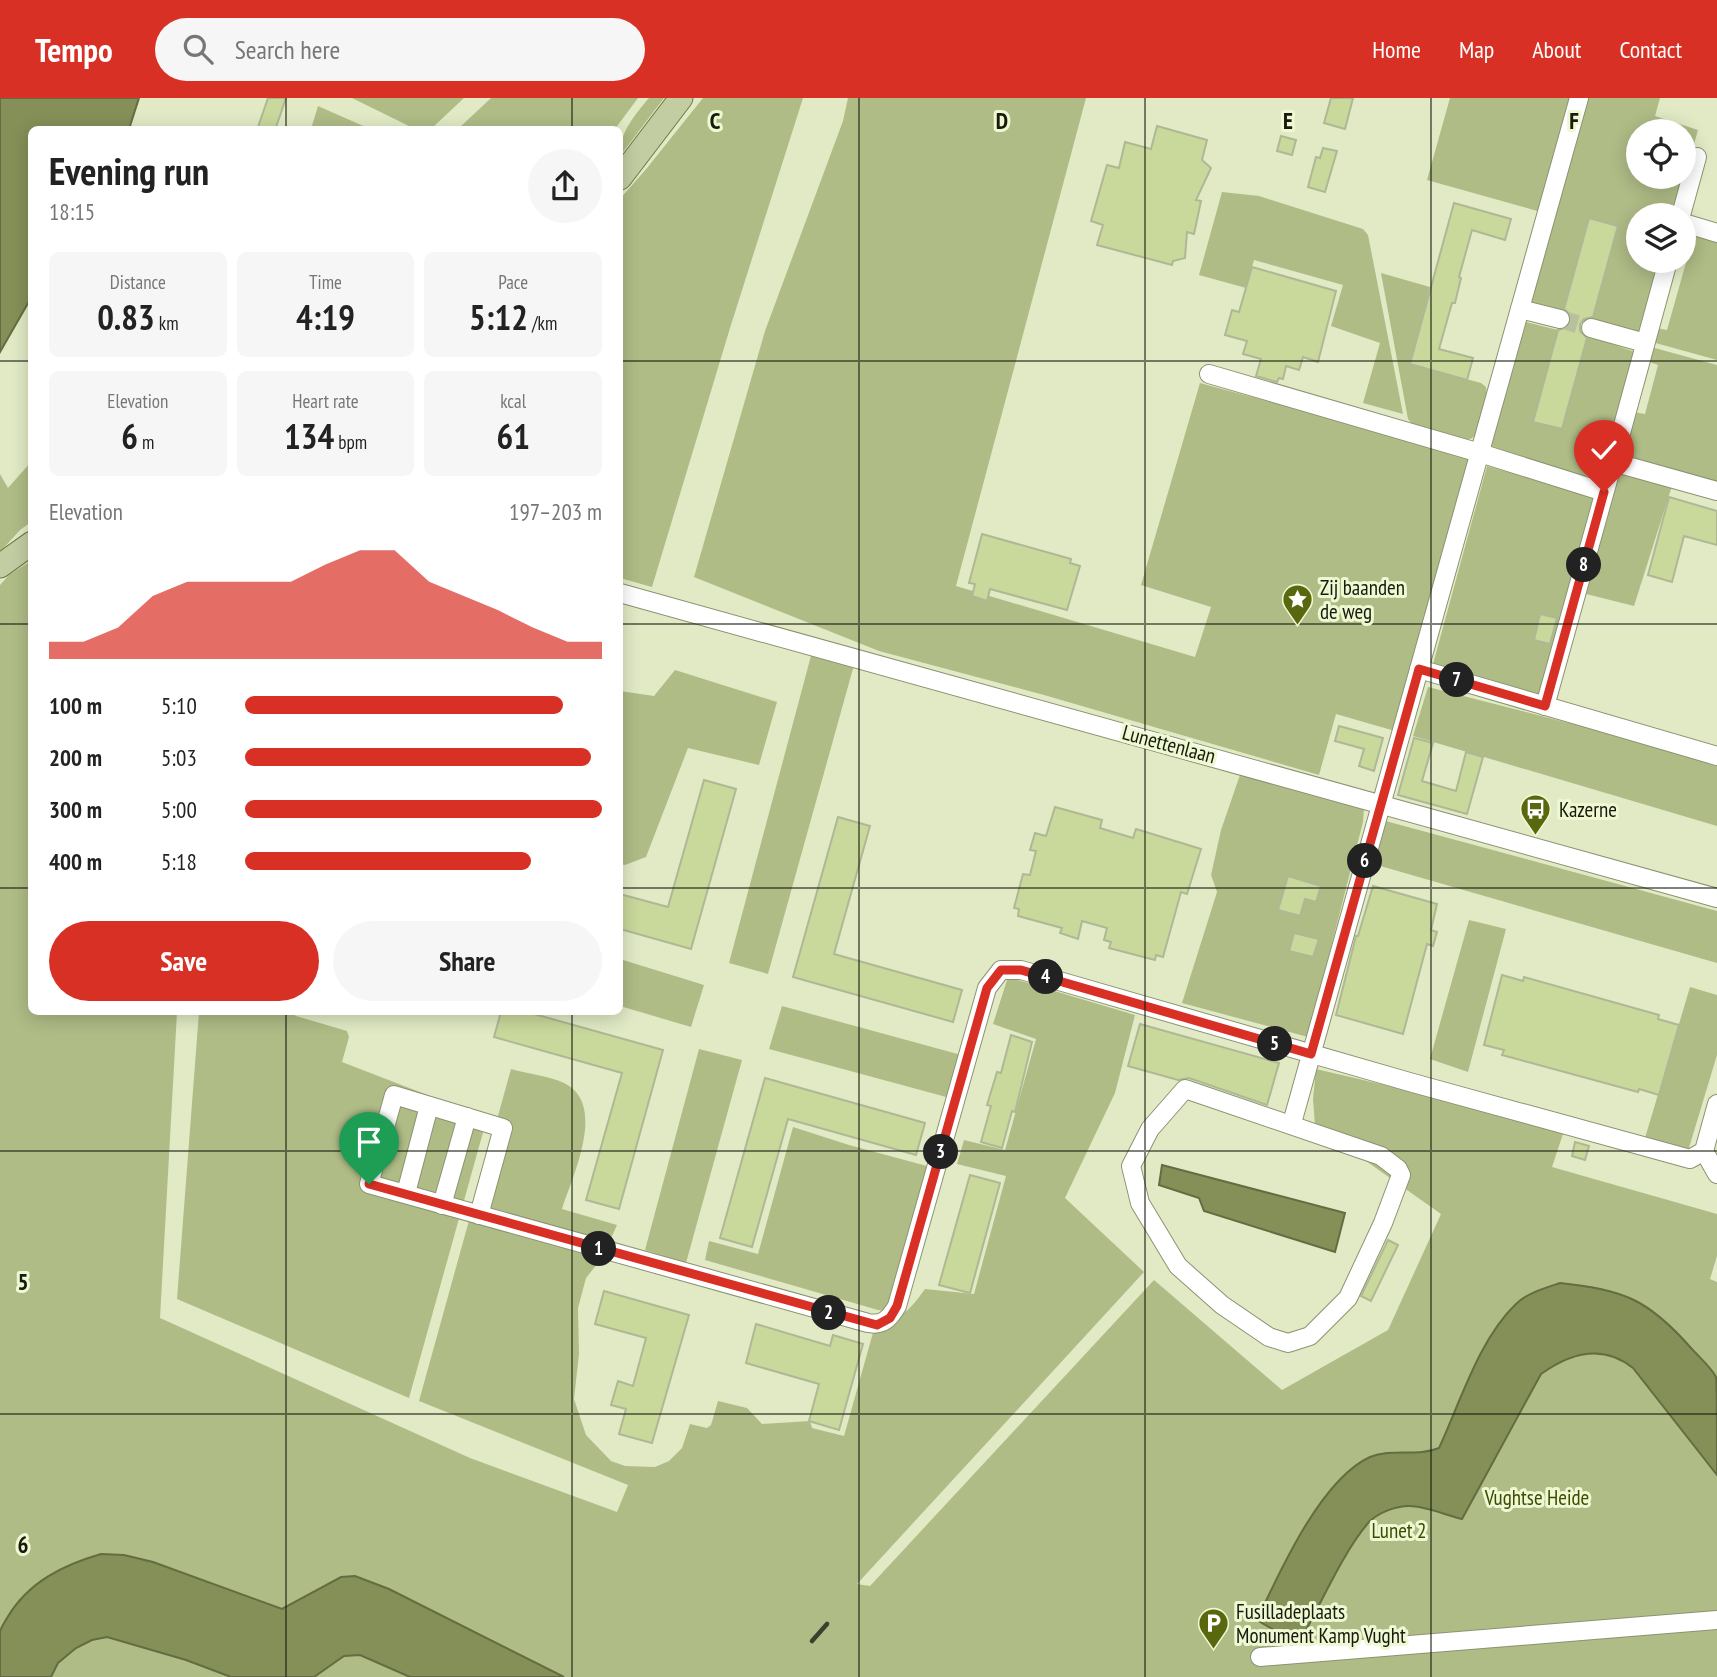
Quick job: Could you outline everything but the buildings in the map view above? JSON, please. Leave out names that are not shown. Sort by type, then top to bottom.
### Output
[{"type":"main road","points":[[623,174],[681,98]]},
{"type":"main road","points":[[0,566],[28,546]]},
{"type":"street","points":[[1292,1124],[1579,98]]},
{"type":"street","points":[[1684,203],[1697,157]]},
{"type":"street","points":[[1696,227],[1717,233]]},
{"type":"street","points":[[1545,706],[1665,273]]},
{"type":"street","points":[[1520,309],[1560,319]]},
{"type":"street","points":[[1591,328],[1645,343]]},
{"type":"street","points":[[1209,374],[1604,492]]},
{"type":"street","points":[[1613,462],[1717,491]]},
{"type":"street","name":"Lunettenlaan","points":[[623,594],[1717,898]]},
{"type":"street","points":[[1419,669],[1717,756]]},
{"type":"street","points":[[479,1215],[503,1128],[394,1095],[369,1184],[406,1193],[442,1205],[877,1325],[890,1318],[897,1306],[987,988],[1001,970],[1021,970],[1690,1159],[1704,1150],[1717,1104]]},
{"type":"street","points":[[1185,1089],[1292,1124],[1381,1156],[1402,1175],[1348,1298],[1310,1335],[1288,1343],[1269,1337],[1222,1305],[1178,1266],[1140,1203],[1131,1166],[1150,1129],[1185,1089]]},
{"type":"street","points":[[406,1193],[429,1106]]},
{"type":"street","points":[[442,1205],[467,1117]]},
{"type":"street","points":[[1704,1150],[1717,1174]]},
{"type":"street","points":[[1260,1657],[1717,1620]]},
{"type":"green space","points":[[352,98],[464,98],[434,126],[409,126]]},
{"type":"green space","points":[[491,98],[638,98],[617,126],[461,126]]},
{"type":"green space","points":[[649,98],[664,98],[623,152],[623,137],[633,118]]},
{"type":"green space","points":[[703,98],[803,98],[652,587],[623,579],[623,196]]},
{"type":"green space","points":[[848,98],[1086,98],[956,586],[1195,657],[1211,607],[1141,585],[1200,383],[1274,403],[1290,403],[1471,455],[1395,731],[1336,714],[1319,775],[1044,695],[879,651],[694,577],[765,331],[843,121]]},
{"type":"green space","points":[[1450,98],[1573,98],[1541,212],[1427,180]]},
{"type":"green space","points":[[1585,98],[1660,98],[1655,116],[1664,119],[1626,119],[1626,189],[1681,189],[1677,203],[1626,203],[1626,273],[1658,273],[1643,327],[1638,333],[1527,306]]},
{"type":"green space","points":[[318,106],[363,126],[312,126]]},
{"type":"green space","points":[[1222,192],[1259,196],[1363,229],[1368,235],[1403,414],[1363,403],[1380,343],[1331,326],[1343,285],[1254,260],[1246,288],[1199,275]]},
{"type":"green space","points":[[1696,234],[1717,237],[1717,360],[1652,342],[1656,328],[1667,330],[1683,273],[1696,273]]},
{"type":"green space","points":[[1381,273],[1430,287],[1410,364],[1481,383],[1486,387],[1482,419],[1471,439],[1464,440],[1413,425],[1408,419]]},
{"type":"green space","points":[[1526,322],[1635,352],[1604,466],[1584,477],[1491,446]]},
{"type":"green space","points":[[1651,347],[1717,365],[1717,487],[1632,463],[1624,447],[1633,412],[1645,414],[1658,365],[1647,361]]},
{"type":"green space","points":[[28,465],[28,524],[0,552],[0,474],[8,488]]},
{"type":"green space","points":[[1487,466],[1597,498],[1542,698],[1433,664]]},
{"type":"green space","points":[[1620,472],[1672,486],[1634,606],[1586,594]]},
{"type":"green space","name":"Vughtse Heide","points":[[28,563],[28,1015],[177,1015],[160,1318],[470,1458],[617,1512],[628,1485],[419,1401],[511,1069],[564,1083],[577,1093],[584,1107],[583,1142],[562,1209],[617,1225],[602,1258],[586,1278],[578,1308],[579,1354],[574,1399],[586,1435],[611,1461],[625,1466],[655,1467],[669,1461],[682,1448],[690,1424],[707,1428],[711,1425],[718,1401],[747,1408],[762,1424],[810,1421],[812,1428],[844,1436],[876,1322],[898,1317],[925,1289],[974,1294],[1006,1176],[957,1164],[964,1140],[1005,1150],[1036,1039],[993,1024],[1008,977],[1135,1015],[1115,1093],[1065,1198],[1144,1272],[857,1584],[870,1586],[1154,1280],[1282,1390],[1388,1330],[1441,1214],[1315,1125],[1313,1099],[1316,1069],[1462,1103],[1564,1131],[1552,1167],[1717,1214],[1717,1256],[1710,1279],[1717,1282],[1717,1677],[0,1677],[0,585],[9,575]]},
{"type":"green space","points":[[812,652],[854,665],[768,974],[729,963]]},
{"type":"green space","points":[[675,670],[777,702],[759,765],[688,748],[646,857],[625,865],[623,691],[654,696]]},
{"type":"green space","points":[[1428,687],[1596,730],[1717,765],[1717,826],[1413,736]]},
{"type":"green space","points":[[1241,772],[1364,809],[1363,822],[1308,1037],[1182,1003],[1217,892],[1211,875],[1221,830]]},
{"type":"green space","points":[[1382,820],[1717,911],[1717,963],[1370,863]]},
{"type":"green space","points":[[1469,920],[1506,929],[1468,1072],[1430,1059]]},
{"type":"green space","points":[[623,960],[704,985],[691,1027],[623,1007]]},
{"type":"green space","points":[[1690,987],[1717,995],[1717,1055],[1688,1151],[1645,1138]]},
{"type":"green space","points":[[782,1006],[965,1056],[950,1098],[769,1049]]},
{"type":"green space","points":[[199,1015],[294,1015],[347,1031],[349,1037],[342,1062],[487,1118],[409,1398],[177,1299]]},
{"type":"green space","points":[[699,1049],[742,1060],[686,1263],[645,1250]]},
{"type":"green space","points":[[793,1127],[938,1169],[888,1311],[705,1260],[709,1241],[758,1254]]},
{"type":"shaded area","points":[[0,98],[139,98],[130,126],[28,126],[28,303],[0,352]]},
{"type":"shaded area","points":[[1162,1165],[1345,1213],[1335,1252],[1204,1211],[1199,1198],[1159,1185]]},
{"type":"shaded area","points":[[1560,1283],[1601,1289],[1648,1308],[1676,1331],[1711,1370],[1716,1377],[1717,1475],[1633,1368],[1610,1355],[1598,1353],[1575,1356],[1541,1374],[1462,1519],[1415,1506],[1398,1507],[1382,1513],[1369,1522],[1351,1547],[1303,1636],[1297,1640],[1286,1637],[1257,1620],[1303,1529],[1335,1485],[1352,1468],[1378,1454],[1422,1452],[1439,1448],[1481,1353],[1503,1318],[1525,1297]]},
{"type":"shaded area","points":[[101,1554],[124,1555],[153,1562],[282,1609],[341,1577],[355,1576],[389,1589],[564,1677],[410,1677],[360,1655],[344,1656],[314,1677],[231,1677],[186,1660],[107,1637],[92,1640],[76,1648],[58,1663],[51,1677],[0,1677],[0,1632],[25,1594],[60,1570]]},
{"type":"tunnel","points":[[1560,319],[1591,328]]},
{"type":"railway","points":[[812,1641],[827,1624]]},
{"type":"place","name":"Zij baanden de weg","points":[[1297,626]]},
{"type":"place","name":"Kazerne","points":[[1536,836]]},
{"type":"place","name":"Fusilladeplaats Monument Kamp Vught","points":[[1213,1650]]},
{"type":"route","points":[[369,1184],[868,1323],[877,1325],[890,1318],[897,1306],[987,988],[1001,970],[1021,970],[1311,1054],[1419,669],[1545,706],[1604,492]]},
{"type":"park label","name":"Lunet 2","points":[[1399,1530]]}]
